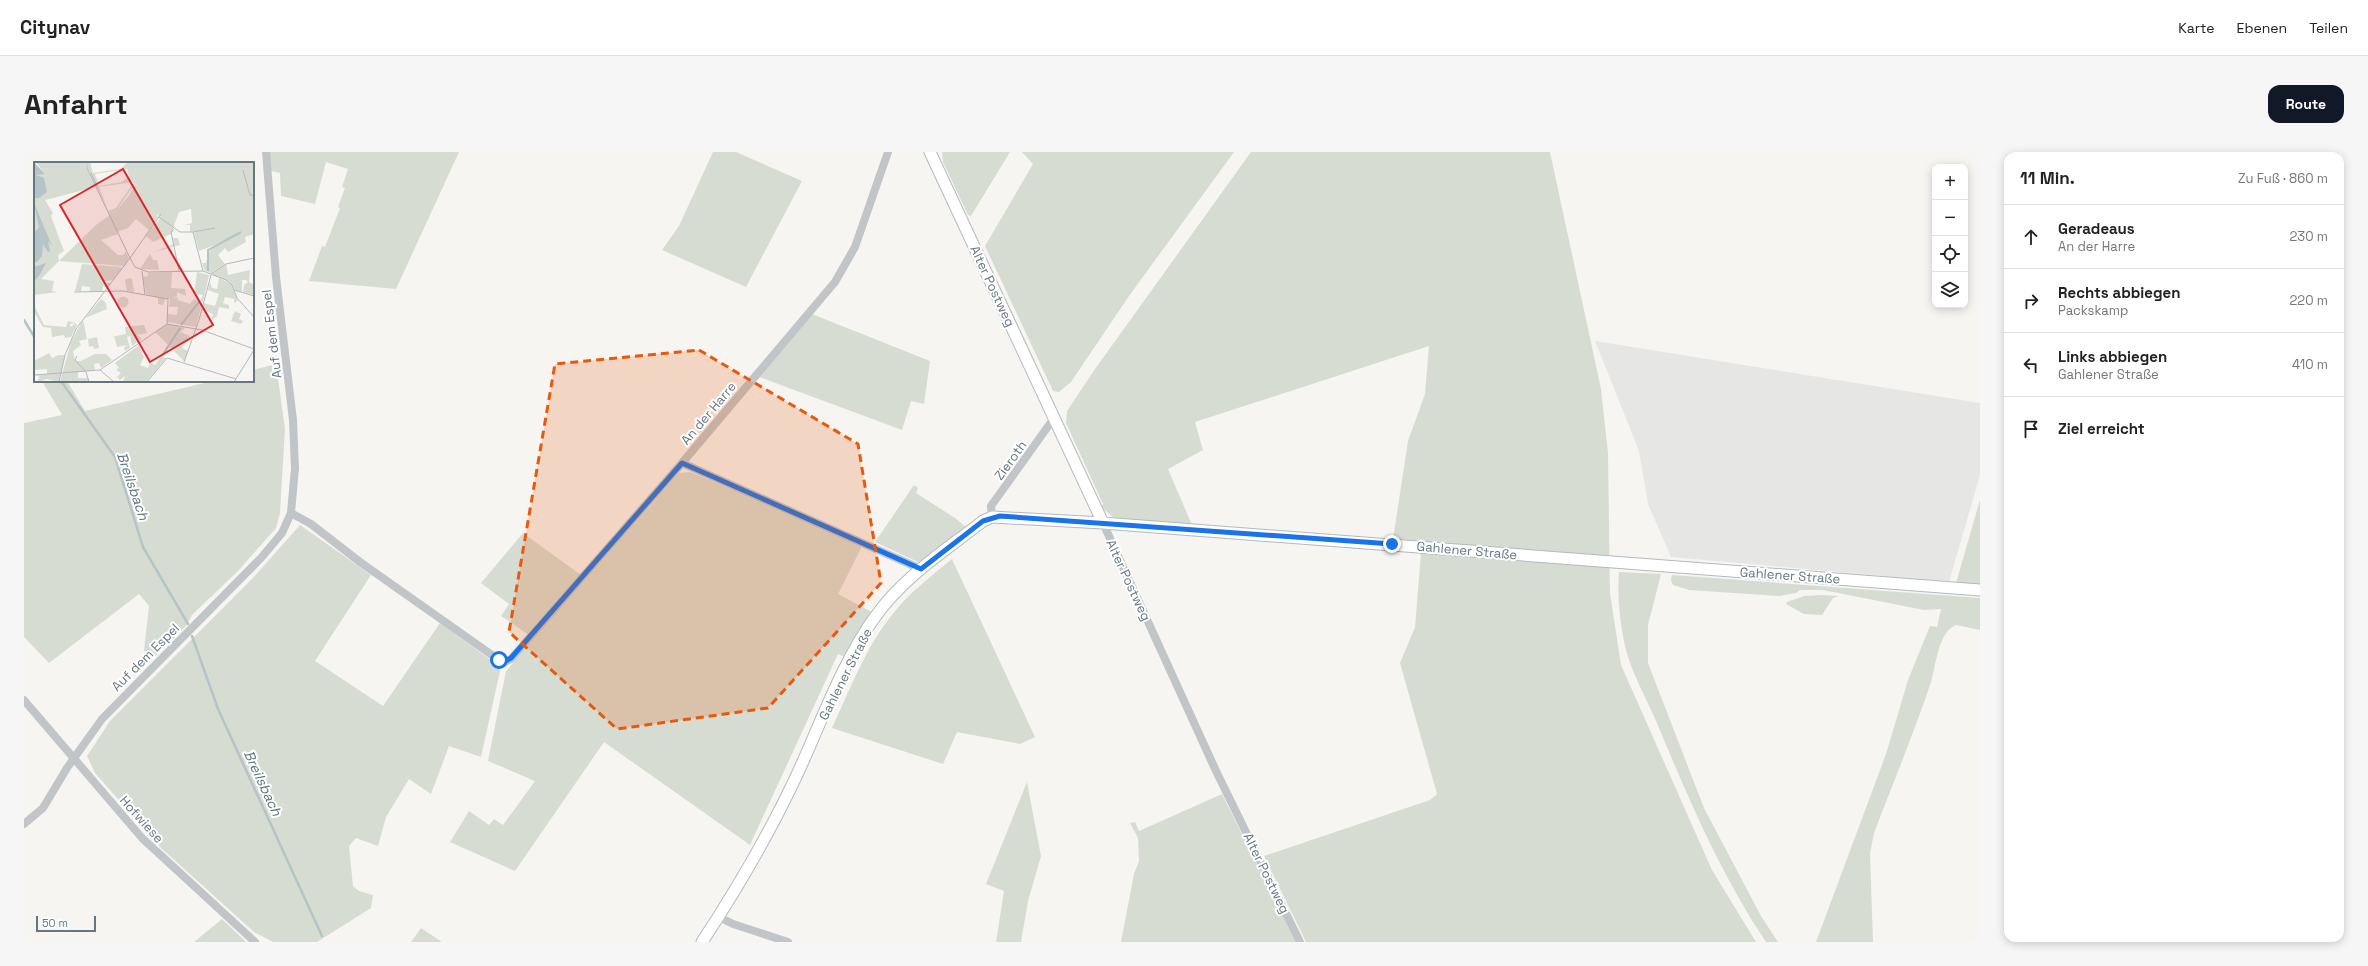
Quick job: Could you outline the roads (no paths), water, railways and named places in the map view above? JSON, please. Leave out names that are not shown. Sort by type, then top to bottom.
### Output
[{"type":"main road","name":"Alter Postweg","points":[[930,152],[1103,522]]},
{"type":"main road","name":"Gahlener Straße","points":[[702,942],[764,843],[852,656],[874,617],[893,595],[921,569],[983,521],[992,517],[1103,522],[1980,590]]},
{"type":"street","name":"Auf dem Espel","points":[[24,824],[43,808],[74,758],[102,719],[261,558],[282,533],[291,513],[295,468],[293,420],[276,277],[266,152]]},
{"type":"street","name":"An der Harre","points":[[291,513],[311,524],[360,562],[504,662],[511,658],[682,463],[835,282],[855,247],[888,152]]},
{"type":"street","name":"Zieroth","points":[[992,517],[991,506],[1054,418]]},
{"type":"street","points":[[682,463],[921,569]]},
{"type":"street","name":"Alter Postweg","points":[[1103,522],[1216,771],[1300,942]]},
{"type":"street","name":"Hofwiese","points":[[24,700],[142,838],[255,942]]},
{"type":"street","points":[[719,917],[733,924],[788,942]]},
{"type":"waterway","name":"Breilsbach","points":[[24,320],[34,336]]},
{"type":"waterway","name":"Breilsbach","points":[[62,382],[115,457],[143,547],[188,624]]},
{"type":"waterway","name":"Breilsbach","points":[[192,636],[218,709],[322,936]]}]
